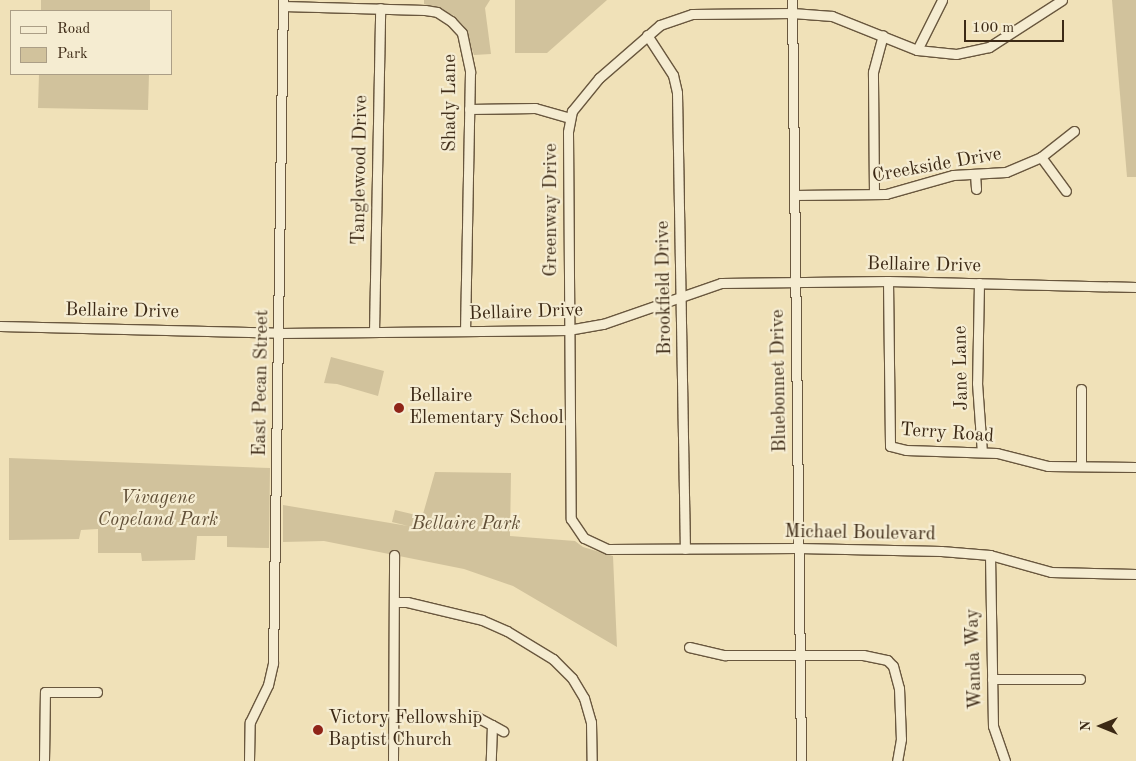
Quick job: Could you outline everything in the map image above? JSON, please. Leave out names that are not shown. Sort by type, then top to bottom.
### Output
[{"type":"street","name":"Bluebonnet Drive","points":[[792,0],[801,761]]},
{"type":"street","points":[[917,50],[942,0]]},
{"type":"street","points":[[469,109],[535,108],[570,118],[576,106],[599,78],[647,35],[671,20],[692,14],[792,13],[832,16],[917,50],[956,54],[981,49],[1062,0]]},
{"type":"street","name":"Shady Lane","points":[[283,3],[437,12],[456,26],[466,40],[469,109],[465,331]]},
{"type":"street","name":"East Pecan Street","points":[[249,761],[250,722],[268,685],[273,663],[280,332],[283,3]]},
{"type":"street","name":"Tanglewood Drive","points":[[374,332],[380,8]]},
{"type":"street","name":"Brookfield Drive","points":[[647,35],[668,67],[678,93],[685,549]]},
{"type":"street","points":[[874,194],[872,72],[883,35]]},
{"type":"street","name":"Greenway Drive","points":[[570,118],[568,330],[570,506],[574,526],[584,538]]},
{"type":"street","name":"Creekside Drive","points":[[794,195],[874,194],[954,175],[1006,172],[1041,157],[1074,131]]},
{"type":"street","points":[[1041,157],[1066,191]]},
{"type":"street","points":[[975,174],[976,189]]},
{"type":"street","name":"Bellaire Drive","points":[[0,326],[280,332],[568,330],[604,324],[681,295],[720,283],[888,281],[1136,287]]},
{"type":"street","name":"Terry Road","points":[[888,281],[889,444],[894,449],[982,452],[1014,456],[1048,466],[1136,467]]},
{"type":"street","name":"Jane Lane","points":[[979,283],[977,383],[982,452]]},
{"type":"street","points":[[1080,466],[1081,389]]},
{"type":"street","name":"Michael Boulevard","points":[[584,538],[608,549],[798,548],[990,554],[1051,572],[1136,574]]},
{"type":"street","name":"Wanda Way","points":[[990,554],[994,733],[1005,761]]},
{"type":"street","points":[[393,761],[394,555]]},
{"type":"street","points":[[394,602],[407,602],[494,625],[553,659],[572,678],[584,698],[591,722],[592,761]]},
{"type":"street","points":[[689,647],[725,655],[868,656],[891,664],[898,688],[901,739],[897,761]]},
{"type":"street","points":[[992,679],[1080,679]]},
{"type":"street","points":[[44,761],[45,692],[97,692]]},
{"type":"street","points":[[475,716],[503,731]]},
{"type":"street","points":[[491,761],[492,724]]},
{"type":"green space","points":[[41,0],[150,0],[150,10],[41,10]]},
{"type":"green space","points":[[424,0],[490,0],[485,8],[491,54],[474,55],[464,26],[453,15],[424,4]]},
{"type":"green space","points":[[515,0],[607,0],[547,53],[515,53]]},
{"type":"green space","points":[[1112,0],[1136,0],[1136,177],[1127,177]]},
{"type":"green space","points":[[39,75],[149,75],[148,110],[38,108]]},
{"type":"green space","points":[[331,357],[384,371],[378,396],[337,384],[324,383]]},
{"type":"green space","name":"Vivagene Copeland Park","points":[[9,458],[270,468],[269,548],[227,547],[227,536],[197,536],[195,560],[142,561],[141,553],[98,553],[98,529],[81,530],[79,539],[9,540]]},
{"type":"green space","name":"Bellaire Park","points":[[435,472],[511,473],[510,536],[575,541],[583,547],[613,556],[617,647],[513,586],[464,569],[324,541],[283,542],[283,505],[408,526],[392,522],[395,510],[416,515],[413,527],[419,528]]},
{"type":"place","name":"Bellaire Elementary School","points":[[399,408]]},
{"type":"place","name":"Victory Fellowship Baptist Church","points":[[318,730]]}]
